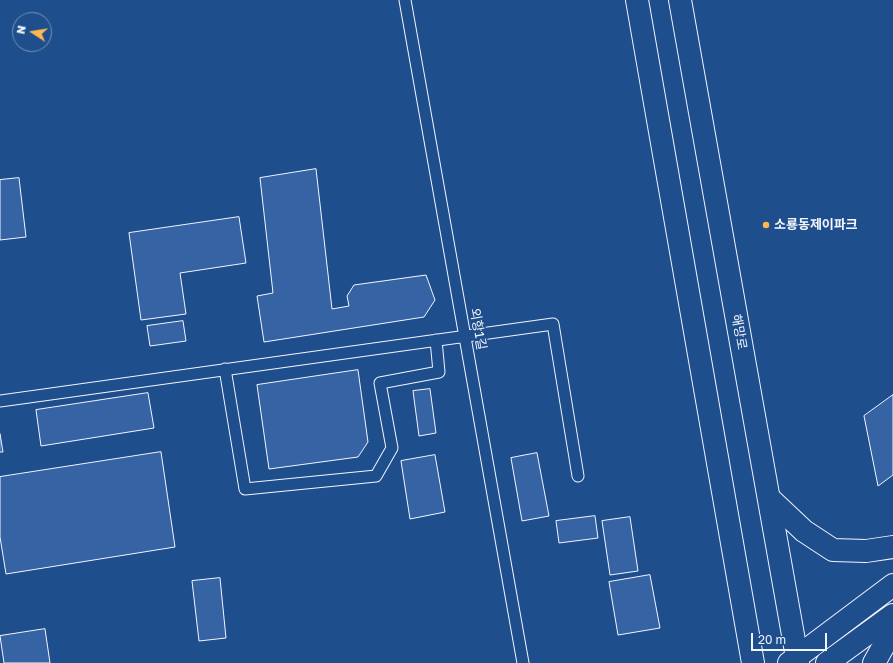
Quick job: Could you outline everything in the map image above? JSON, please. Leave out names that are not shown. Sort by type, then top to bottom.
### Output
[{"type":"main road","points":[[638,0],[753,663]]},
{"type":"main road","name":"해망로","points":[[680,0],[769,498],[795,661]]},
{"type":"main road","points":[[769,498],[804,530],[833,550],[866,551],[893,547]]},
{"type":"main road","points":[[795,661],[893,585]]},
{"type":"main road","points":[[827,663],[893,615]]},
{"type":"main road","points":[[874,663],[884,645],[893,634]]},
{"type":"lane","name":"외항1길","points":[[405,0],[523,663]]},
{"type":"lane","points":[[0,401],[553,324],[578,476]]},
{"type":"lane","points":[[225,369],[245,489],[376,476],[392,448],[380,383],[439,372],[436,340]]},
{"type":"building","points":[[316,169],[332,309],[349,306],[347,296],[354,285],[426,275],[435,300],[424,317],[264,342],[257,296],[273,293],[260,178]]},
{"type":"building","points":[[19,178],[26,237],[0,240],[0,180]]},
{"type":"building","points":[[239,217],[246,263],[180,273],[186,314],[141,320],[129,233]]},
{"type":"building","points":[[183,321],[186,341],[150,346],[147,326]]},
{"type":"building","points":[[358,370],[368,442],[358,457],[269,469],[257,385]]},
{"type":"building","points":[[430,389],[436,433],[419,436],[413,391]]},
{"type":"building","points":[[148,393],[154,428],[41,446],[36,410]]},
{"type":"building","points":[[893,395],[893,475],[878,486],[864,416]]},
{"type":"building","points":[[0,434],[3,452],[0,452]]},
{"type":"building","points":[[161,452],[175,547],[6,574],[0,537],[0,477]]},
{"type":"building","points":[[537,453],[549,516],[522,521],[511,458]]},
{"type":"building","points":[[435,455],[445,512],[410,519],[401,461]]},
{"type":"building","points":[[595,516],[598,538],[559,543],[556,521]]},
{"type":"building","points":[[630,517],[638,571],[610,575],[602,521]]},
{"type":"building","points":[[650,575],[660,628],[618,635],[609,582]]},
{"type":"building","points":[[220,578],[226,638],[199,641],[192,581]]},
{"type":"building","points":[[45,629],[50,663],[4,663],[0,636]]},
{"type":"place","name":"소룡동제이파크","points":[[766,225]]}]
